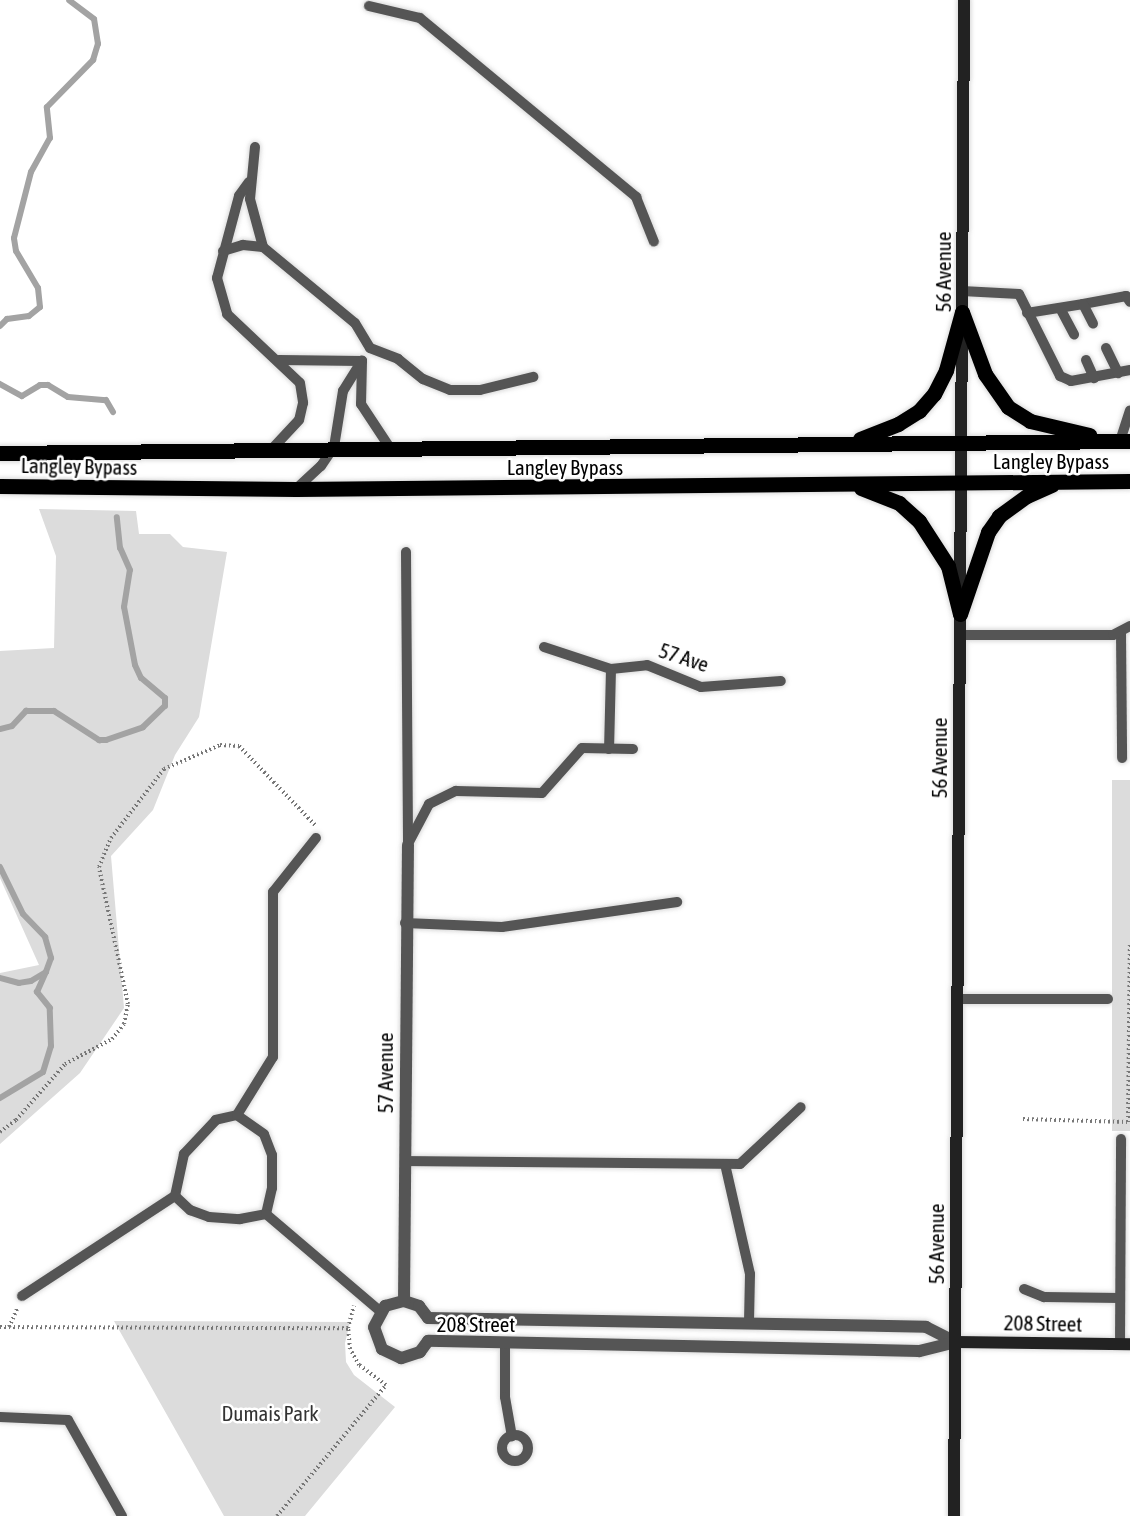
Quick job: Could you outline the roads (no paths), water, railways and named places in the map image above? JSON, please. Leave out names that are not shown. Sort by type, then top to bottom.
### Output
[{"type":"main road","name":"56 Avenue","points":[[954,1516],[964,0]]},
{"type":"main road","points":[[963,312],[985,374],[1008,407],[1030,421],[1122,441]]},
{"type":"main road","points":[[840,444],[874,435],[919,411],[934,394],[946,370],[963,312]]},
{"type":"main road","name":"Langley Bypass","points":[[0,453],[334,447],[1122,441]]},
{"type":"main road","name":"Langley Bypass","points":[[0,486],[296,489],[1130,481]]},
{"type":"main road","points":[[960,614],[988,532],[999,516],[1027,496],[1059,482]]},
{"type":"main road","points":[[838,483],[879,493],[919,521],[948,566],[960,614]]},
{"type":"main road","name":"208 Street","points":[[956,1342],[1125,1344]]},
{"type":"street","name":"57 Avenue","points":[[404,1301],[405,923],[408,845]]},
{"type":"street","name":"208 Street","points":[[404,1301],[419,1306],[428,1318],[748,1321],[926,1327],[956,1342]]},
{"type":"street","points":[[380,1311],[404,1301]]},
{"type":"street","name":"208 Street","points":[[380,1311],[374,1335],[382,1349],[394,1357],[414,1355],[428,1341],[919,1352],[956,1342]]},
{"type":"lane","points":[[369,6],[420,18],[609,174],[636,197],[654,242]]},
{"type":"lane","points":[[255,147],[249,181],[254,224],[263,247],[355,323],[370,348],[398,359],[423,379],[450,390],[480,390],[533,377]]},
{"type":"lane","points":[[249,181],[239,196],[217,278],[227,314],[279,360],[300,383],[303,403],[298,420],[272,449]]},
{"type":"lane","points":[[223,251],[243,245],[263,247]]},
{"type":"lane","points":[[962,291],[1019,294],[1060,376],[1071,381],[1130,370]]},
{"type":"lane","points":[[1027,313],[1126,296],[1130,302]]},
{"type":"lane","points":[[1083,304],[1093,324]]},
{"type":"lane","points":[[1060,308],[1074,334]]},
{"type":"lane","points":[[296,489],[321,466],[334,447],[343,391],[370,348]]},
{"type":"lane","points":[[1106,348],[1118,373]]},
{"type":"lane","points":[[279,360],[362,361]]},
{"type":"lane","points":[[1086,360],[1094,378]]},
{"type":"lane","points":[[362,361],[361,404],[390,448]]},
{"type":"lane","points":[[1122,441],[1130,411]]},
{"type":"lane","points":[[406,552],[408,845]]},
{"type":"lane","points":[[960,635],[1126,629],[1122,758]]},
{"type":"lane","name":"57 Ave","points":[[544,647],[611,669],[647,664],[701,687],[781,681]]},
{"type":"lane","points":[[609,749],[611,669]]},
{"type":"lane","points":[[408,845],[429,804],[456,791],[542,793],[582,748],[633,749]]},
{"type":"lane","points":[[22,1296],[175,1196],[184,1154],[216,1120],[237,1115],[273,1057],[273,892],[316,838]]},
{"type":"lane","points":[[405,923],[502,927],[677,902]]},
{"type":"lane","points":[[957,999],[1108,999]]},
{"type":"lane","points":[[405,1161],[740,1164],[801,1107]]},
{"type":"lane","points":[[237,1115],[264,1134],[272,1155],[272,1188],[266,1214]]},
{"type":"lane","points":[[1121,1139],[1125,1196],[1120,1298],[1125,1344]]},
{"type":"lane","points":[[725,1164],[750,1274],[748,1321]]},
{"type":"lane","points":[[175,1196],[190,1210],[209,1217],[240,1219],[266,1214]]},
{"type":"lane","points":[[266,1214],[380,1311]]},
{"type":"lane","points":[[1024,1289],[1044,1297],[1120,1298]]},
{"type":"lane","points":[[505,1342],[505,1397],[512,1436]]},
{"type":"lane","points":[[0,1417],[68,1420],[122,1516]]},
{"type":"waterway","points":[[0,326],[7,319],[29,316],[40,307],[38,288],[16,251],[14,238],[31,172],[50,138],[47,107],[93,60],[98,44],[94,19],[69,0]]},
{"type":"waterway","points":[[0,384],[22,396],[40,385],[48,385],[68,397],[106,400],[113,412]]},
{"type":"waterway","points":[[0,729],[12,726],[26,711],[54,711],[99,740],[106,740],[143,727],[165,706],[165,698],[141,678],[135,665],[124,607],[130,570],[120,548],[117,517]]},
{"type":"waterway","points":[[0,867],[23,914],[45,937],[51,958],[46,972],[31,981],[19,983],[0,978]]},
{"type":"waterway","points":[[0,1098],[43,1072],[51,1046],[50,1008],[37,992],[46,972]]},
{"type":"park label","name":"Dumais Park","points":[[270,1413]]}]
